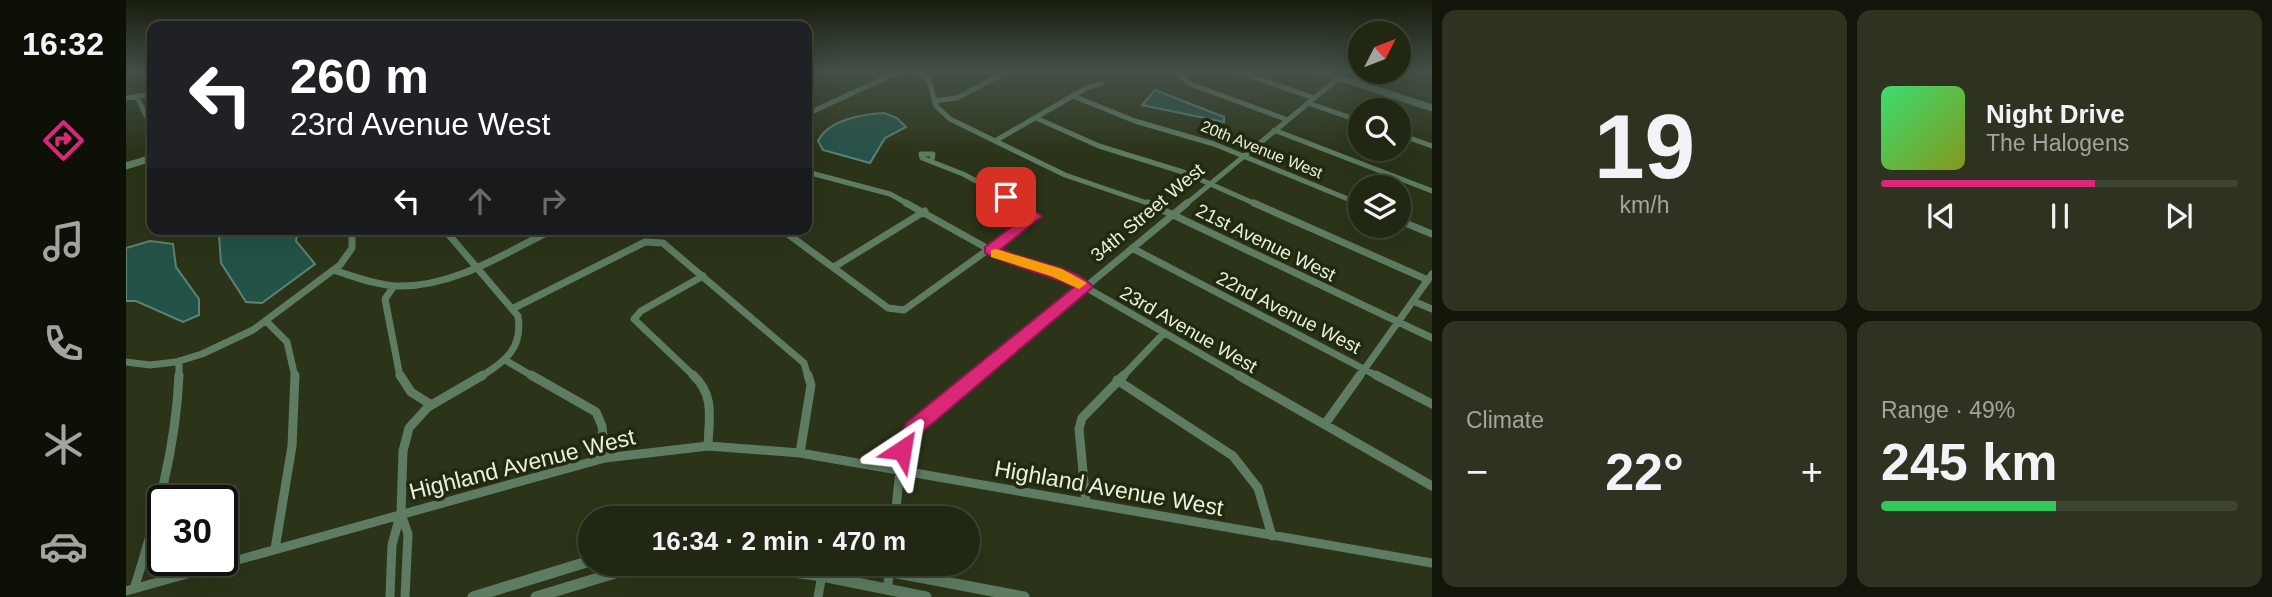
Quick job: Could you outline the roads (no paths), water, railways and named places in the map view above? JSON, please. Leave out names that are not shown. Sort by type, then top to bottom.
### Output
[{"type":"street","points":[[138,99],[147,118]]},
{"type":"street","points":[[812,112],[840,99]]},
{"type":"street","points":[[934,101],[950,99]]},
{"type":"street","points":[[995,141],[1068,99]]},
{"type":"street","name":"20th Avenue West","points":[[1080,99],[1135,121],[1189,136],[1243,156],[1348,199]]},
{"type":"street","points":[[1231,99],[1288,120]]},
{"type":"street","points":[[1308,99],[1348,116]]},
{"type":"street","points":[[1404,99],[1432,108]]},
{"type":"street","name":"34th Street West","points":[[896,506],[904,443],[913,429],[1311,100]]},
{"type":"street","name":"21st Avenue West","points":[[934,101],[947,117],[1065,175],[1144,201],[1432,338]]},
{"type":"street","points":[[1036,118],[1099,146],[1170,167],[1430,277],[1325,424]]},
{"type":"street","points":[[1275,130],[1432,191]]},
{"type":"street","points":[[1411,139],[1432,146]]},
{"type":"street","points":[[126,166],[147,160]]},
{"type":"street","points":[[789,235],[888,308],[898,312],[911,306],[1035,216],[1028,208],[932,160]]},
{"type":"street","name":"23rd Avenue West","points":[[812,173],[879,190],[925,211],[990,250],[1014,261],[1056,272],[1432,486]]},
{"type":"street","points":[[834,267],[925,211]]},
{"type":"street","points":[[1411,225],[1432,234]]},
{"type":"street","points":[[126,362],[143,365],[179,361],[234,340],[267,322],[333,270],[351,250],[352,235]]},
{"type":"street","points":[[390,597],[392,539],[401,514],[404,442],[414,420],[430,404],[505,360],[517,346],[522,331],[520,320],[512,309],[449,235]]},
{"type":"street","points":[[333,270],[394,286],[428,284],[475,266],[541,235]]},
{"type":"street","points":[[512,309],[645,242],[663,243],[798,356],[808,370],[811,385],[800,453]]},
{"type":"street","name":"22nd Avenue West","points":[[1132,248],[1432,404]]},
{"type":"street","points":[[703,276],[641,311],[634,319],[705,386],[710,403],[708,446]]},
{"type":"street","points":[[394,286],[385,299],[401,380],[430,404]]},
{"type":"street","points":[[1413,301],[1432,309]]},
{"type":"street","points":[[267,322],[277,328],[289,346],[295,390],[291,454],[275,549]]},
{"type":"street","points":[[1086,503],[1079,429],[1086,410],[1164,333]]},
{"type":"street","points":[[505,360],[596,412],[601,421],[605,458]]},
{"type":"street","points":[[130,590],[172,460],[179,361]]},
{"type":"street","points":[[1117,380],[1233,456],[1258,488],[1272,536]]},
{"type":"street","name":"Highland Avenue West","points":[[130,590],[605,458],[708,446],[800,453],[1432,564]]},
{"type":"street","points":[[401,514],[408,534],[405,597]]},
{"type":"street","points":[[473,597],[578,565]]},
{"type":"street","points":[[536,597],[605,576]]},
{"type":"street","points":[[818,597],[822,576]]},
{"type":"street","points":[[843,576],[926,597]]},
{"type":"street","points":[[887,589],[889,576]]},
{"type":"street","points":[[930,576],[1024,597]]},
{"type":"water","points":[[1147,99],[1178,99],[1224,117],[1224,122],[1142,105]]},
{"type":"water","points":[[884,113],[897,118],[906,127],[885,138],[870,163],[823,150],[818,141],[830,128],[847,119]]},
{"type":"water","points":[[219,235],[297,235],[296,241],[315,264],[262,303],[246,302],[221,263]]},
{"type":"water","points":[[150,241],[173,244],[176,267],[199,299],[199,315],[183,322],[136,301],[126,301],[126,248]]}]
